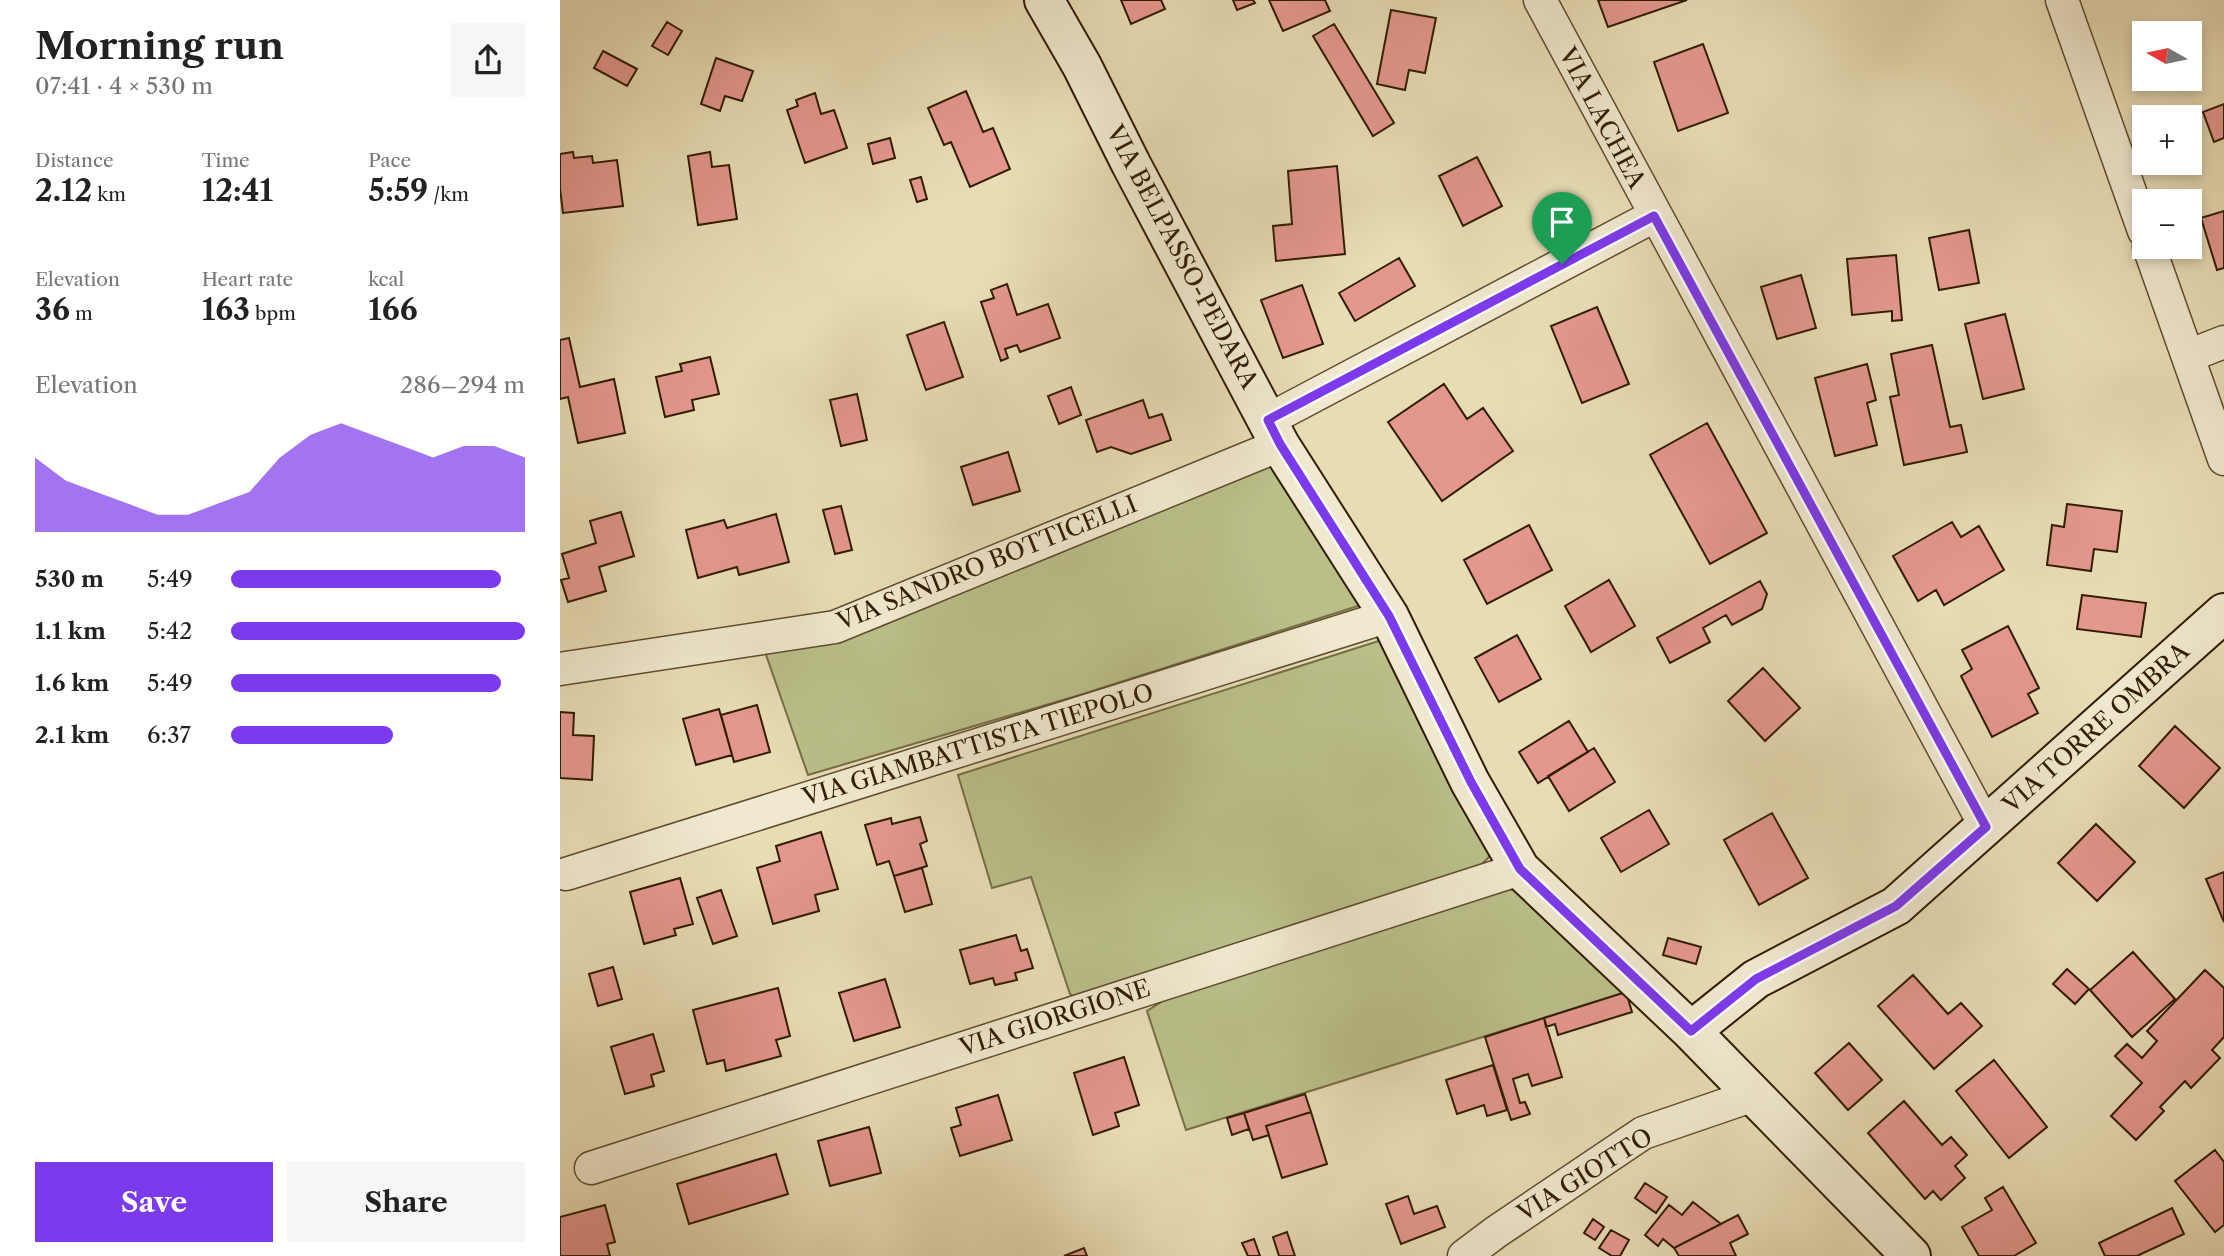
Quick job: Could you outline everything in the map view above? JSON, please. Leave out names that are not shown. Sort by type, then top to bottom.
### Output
[{"type":"street","name":"VIA LACHEA","points":[[1540,0],[1654,216],[1986,827]]},
{"type":"street","points":[[2062,0],[2132,197]]},
{"type":"street","name":"VIA BELPASSO-PEDARA","points":[[1047,3],[1274,432],[1389,616],[1471,782],[1520,869],[1691,1031],[1911,1256]]},
{"type":"street","name":"VIA SANDRO BOTTICELLI","points":[[560,669],[835,627],[1274,432],[1654,216]]},
{"type":"street","points":[[2153,259],[2224,458]]},
{"type":"street","points":[[2188,356],[2224,342]]},
{"type":"street","name":"VIA TORRE OMBRA","points":[[1691,1031],[1756,979],[1896,906],[2224,613]]},
{"type":"street","name":"VIA GIAMBATTISTA TIEPOLO","points":[[566,874],[1389,616]]},
{"type":"street","name":"VIA GIORGIONE","points":[[591,1168],[1520,869]]},
{"type":"street","name":"VIA GIOTTO","points":[[1464,1256],[1496,1231],[1643,1133],[1754,1096]]},
{"type":"green space","points":[[1270,466],[1286,470],[1360,592],[1358,606],[1083,694],[808,775],[764,649],[869,631]]},
{"type":"green space","points":[[1388,638],[1494,852],[1478,868],[1077,999],[1070,994],[1031,877],[992,888],[958,775]]},
{"type":"green space","points":[[1507,889],[1527,892],[1626,992],[1186,1130],[1147,1011],[1166,999]]},
{"type":"building","points":[[1121,0],[1161,0],[1165,9],[1131,24]]},
{"type":"building","points":[[1233,0],[1253,0],[1255,3],[1237,10]]},
{"type":"building","points":[[1269,0],[1325,0],[1330,11],[1283,31]]},
{"type":"building","points":[[1598,0],[1687,0],[1608,27]]},
{"type":"building","points":[[1391,10],[1436,18],[1425,73],[1409,70],[1405,90],[1377,84]]},
{"type":"building","points":[[667,22],[682,31],[668,55],[652,46]]},
{"type":"building","points":[[1334,24],[1394,123],[1373,136],[1313,36]]},
{"type":"building","points":[[1703,44],[1728,113],[1678,131],[1654,62]]},
{"type":"building","points":[[603,51],[637,69],[627,86],[594,68]]},
{"type":"building","points":[[716,58],[753,71],[742,101],[725,96],[720,111],[701,104]]},
{"type":"building","points":[[966,91],[983,132],[993,128],[1010,169],[970,187],[951,142],[944,145],[928,108]]},
{"type":"building","points":[[815,93],[821,114],[834,110],[847,148],[805,163],[787,110],[798,106],[796,100]]},
{"type":"building","points":[[2224,104],[2224,138],[2214,142],[2203,112]]},
{"type":"building","points":[[890,138],[895,158],[873,164],[868,144]]},
{"type":"building","points":[[573,152],[574,158],[592,156],[593,163],[617,160],[623,206],[563,213],[560,154]]},
{"type":"building","points":[[710,152],[712,167],[729,165],[737,219],[698,225],[688,156]]},
{"type":"building","points":[[1477,157],[1502,206],[1463,226],[1439,176]]},
{"type":"building","points":[[1337,166],[1345,254],[1276,261],[1273,226],[1292,224],[1288,171]]},
{"type":"building","points":[[921,177],[927,199],[917,202],[910,180]]},
{"type":"building","points":[[2224,211],[2224,268],[2217,270],[2202,218]]},
{"type":"building","points":[[1969,230],[1979,283],[1939,290],[1929,238]]},
{"type":"building","points":[[1896,255],[1902,320],[1892,321],[1892,311],[1852,315],[1847,259]]},
{"type":"building","points":[[1399,258],[1415,286],[1355,321],[1339,293]]},
{"type":"building","points":[[1801,275],[1816,328],[1777,339],[1761,287]]},
{"type":"building","points":[[1007,284],[1017,315],[1048,304],[1060,338],[1020,352],[1017,345],[1005,349],[1008,358],[1001,361],[981,302],[994,298],[991,290]]},
{"type":"building","points":[[1302,285],[1323,344],[1283,358],[1261,300]]},
{"type":"building","points":[[1597,307],[1629,384],[1582,403],[1551,326]]},
{"type":"building","points":[[2005,314],[2024,389],[1983,399],[1965,324]]},
{"type":"building","points":[[944,322],[963,377],[926,390],[907,335]]},
{"type":"building","points":[[569,338],[580,387],[614,379],[625,433],[578,443],[568,397],[560,399],[560,340]]},
{"type":"building","points":[[1932,345],[1950,427],[1961,425],[1967,452],[1904,465],[1890,397],[1899,395],[1891,354]]},
{"type":"building","points":[[710,357],[719,394],[692,400],[694,410],[665,417],[656,377],[682,371],[680,364]]},
{"type":"building","points":[[1867,364],[1876,400],[1867,403],[1877,445],[1835,456],[1815,378]]},
{"type":"building","points":[[1444,384],[1467,419],[1483,408],[1513,451],[1442,501],[1388,422]]},
{"type":"building","points":[[1071,387],[1081,415],[1059,424],[1048,396]]},
{"type":"building","points":[[857,394],[867,440],[841,446],[830,400]]},
{"type":"building","points":[[1143,400],[1149,418],[1162,414],[1171,440],[1131,454],[1111,447],[1097,452],[1086,420]]},
{"type":"building","points":[[1707,423],[1767,533],[1710,564],[1650,455]]},
{"type":"building","points":[[1008,452],[1020,491],[973,505],[961,467]]},
{"type":"building","points":[[2067,504],[2122,511],[2117,552],[2094,549],[2091,571],[2047,565],[2052,525],[2064,527]]},
{"type":"building","points":[[841,506],[852,550],[835,554],[823,510]]},
{"type":"building","points":[[621,512],[634,556],[599,567],[606,591],[568,602],[561,580],[569,578],[562,554],[596,543],[590,521]]},
{"type":"building","points":[[776,514],[789,562],[739,575],[737,567],[698,578],[686,530],[724,520],[727,528]]},
{"type":"building","points":[[1952,522],[1961,537],[1979,526],[2004,570],[1944,605],[1936,590],[1918,601],[1893,556]]},
{"type":"building","points":[[1529,525],[1552,570],[1487,604],[1464,560]]},
{"type":"building","points":[[1609,580],[1635,626],[1591,652],[1565,606]]},
{"type":"building","points":[[1760,581],[1767,594],[1762,609],[1732,625],[1726,615],[1703,628],[1710,642],[1670,663],[1657,638]]},
{"type":"building","points":[[2082,595],[2146,603],[2141,637],[2077,629]]},
{"type":"building","points":[[2008,626],[2039,688],[2028,694],[2038,713],[1992,737],[1961,676],[1972,669],[1962,650]]},
{"type":"building","points":[[1517,635],[1541,679],[1499,702],[1475,658]]},
{"type":"building","points":[[1763,668],[1800,708],[1765,741],[1728,701]]},
{"type":"building","points":[[757,705],[770,752],[734,762],[721,715]]},
{"type":"building","points":[[719,709],[732,755],[696,765],[683,719]]},
{"type":"building","points":[[560,712],[574,713],[573,735],[594,736],[592,780],[560,778]]},
{"type":"building","points":[[1569,721],[1588,752],[1538,783],[1519,752]]},
{"type":"building","points":[[2175,726],[2220,768],[2184,808],[2139,766]]},
{"type":"building","points":[[1594,748],[1615,782],[1569,811],[1548,776]]},
{"type":"building","points":[[1649,810],[1669,844],[1621,872],[1601,838]]},
{"type":"building","points":[[1772,813],[1808,878],[1759,905],[1724,840]]},
{"type":"building","points":[[920,817],[927,841],[920,844],[927,866],[894,876],[889,861],[877,865],[865,825],[891,818],[892,824]]},
{"type":"building","points":[[2096,824],[2135,862],[2097,901],[2058,863]]},
{"type":"building","points":[[821,832],[838,889],[815,895],[819,911],[773,924],[757,868],[780,861],[776,846]]},
{"type":"building","points":[[922,868],[932,904],[905,912],[894,876]]},
{"type":"building","points":[[2224,872],[2224,922],[2206,879]]},
{"type":"building","points":[[680,878],[693,924],[674,929],[676,935],[644,944],[630,892]]},
{"type":"building","points":[[721,890],[737,936],[713,944],[697,898]]},
{"type":"building","points":[[1016,935],[1021,951],[1027,949],[1033,968],[1015,973],[1017,980],[995,985],[993,978],[970,984],[960,950]]},
{"type":"building","points":[[1668,938],[1701,947],[1696,964],[1663,955]]},
{"type":"building","points":[[2133,952],[2175,999],[2132,1037],[2090,990]]},
{"type":"building","points":[[613,967],[622,999],[598,1006],[589,974]]},
{"type":"building","points":[[2067,969],[2089,989],[2075,1004],[2053,984]]},
{"type":"building","points":[[2205,970],[2224,988],[2224,1037],[2212,1050],[2220,1058],[2191,1088],[2185,1081],[2160,1107],[2164,1111],[2136,1140],[2111,1116],[2142,1083],[2115,1056],[2127,1044],[2142,1058],[2157,1041],[2147,1031]]},
{"type":"building","points":[[1913,975],[1948,1014],[1961,1003],[1982,1026],[1934,1069],[1878,1006]]},
{"type":"building","points":[[885,979],[900,1027],[854,1041],[839,993]]},
{"type":"building","points":[[778,988],[790,1036],[776,1040],[781,1056],[726,1071],[724,1060],[707,1064],[693,1010]]},
{"type":"building","points":[[1626,992],[1632,1012],[1558,1035],[1555,1024],[1546,1027],[1544,1018]]},
{"type":"building","points":[[1544,1018],[1562,1077],[1532,1086],[1528,1074],[1513,1079],[1520,1103],[1525,1102],[1530,1114],[1511,1120],[1485,1037]]},
{"type":"building","points":[[653,1034],[664,1071],[651,1075],[654,1086],[625,1094],[611,1047]]},
{"type":"building","points":[[1849,1043],[1882,1080],[1848,1110],[1815,1073]]},
{"type":"building","points":[[1124,1057],[1139,1105],[1115,1113],[1119,1126],[1093,1135],[1074,1073]]},
{"type":"building","points":[[1994,1060],[2047,1127],[2009,1158],[1956,1091]]},
{"type":"building","points":[[1493,1065],[1507,1110],[1487,1116],[1484,1105],[1457,1114],[1446,1080]]},
{"type":"building","points":[[1305,1094],[1311,1112],[1266,1126],[1269,1135],[1253,1140],[1244,1113]]},
{"type":"building","points":[[998,1095],[1012,1140],[960,1156],[951,1128],[961,1125],[956,1108]]},
{"type":"building","points":[[1904,1101],[1942,1145],[1951,1137],[1967,1155],[1955,1166],[1965,1178],[1941,1200],[1933,1191],[1925,1199],[1868,1133]]},
{"type":"building","points":[[1311,1112],[1327,1164],[1282,1178],[1266,1126]]},
{"type":"building","points":[[1244,1113],[1249,1129],[1232,1135],[1227,1118]]},
{"type":"building","points":[[869,1127],[881,1173],[830,1186],[818,1141]]},
{"type":"building","points":[[2215,1150],[2224,1162],[2224,1225],[2215,1232],[2175,1181]]},
{"type":"building","points":[[776,1154],[788,1194],[689,1224],[677,1184]]},
{"type":"building","points":[[1645,1183],[1667,1197],[1656,1213],[1635,1198]]},
{"type":"building","points":[[2003,1187],[2036,1243],[2014,1256],[1979,1256],[1962,1227],[1992,1210],[1985,1198]]},
{"type":"building","points":[[1408,1196],[1414,1214],[1437,1206],[1445,1227],[1401,1244],[1386,1204]]},
{"type":"building","points":[[1693,1202],[1721,1224],[1674,1248],[1663,1239],[1658,1246],[1645,1235],[1669,1205],[1682,1215]]},
{"type":"building","points":[[605,1205],[615,1242],[607,1244],[610,1256],[560,1256],[560,1217]]},
{"type":"building","points":[[2172,1208],[2184,1234],[2137,1256],[2105,1256],[2099,1243]]},
{"type":"building","points":[[1738,1215],[1748,1234],[1730,1243],[1736,1256],[1679,1256],[1674,1248]]},
{"type":"building","points":[[1593,1219],[1604,1227],[1595,1240],[1584,1233]]},
{"type":"building","points":[[1611,1230],[1629,1240],[1620,1256],[1612,1256],[1599,1248]]},
{"type":"building","points":[[1287,1232],[1295,1256],[1279,1256],[1273,1237]]},
{"type":"building","points":[[1254,1239],[1260,1256],[1248,1256],[1242,1243]]},
{"type":"building","points":[[1084,1248],[1087,1256],[1064,1256]]},
{"type":"route","points":[[1654,216],[1986,827],[1896,906],[1756,979],[1691,1031],[1520,869],[1471,782],[1389,616],[1280,444],[1268,420],[1562,264],[1654,216]]}]
